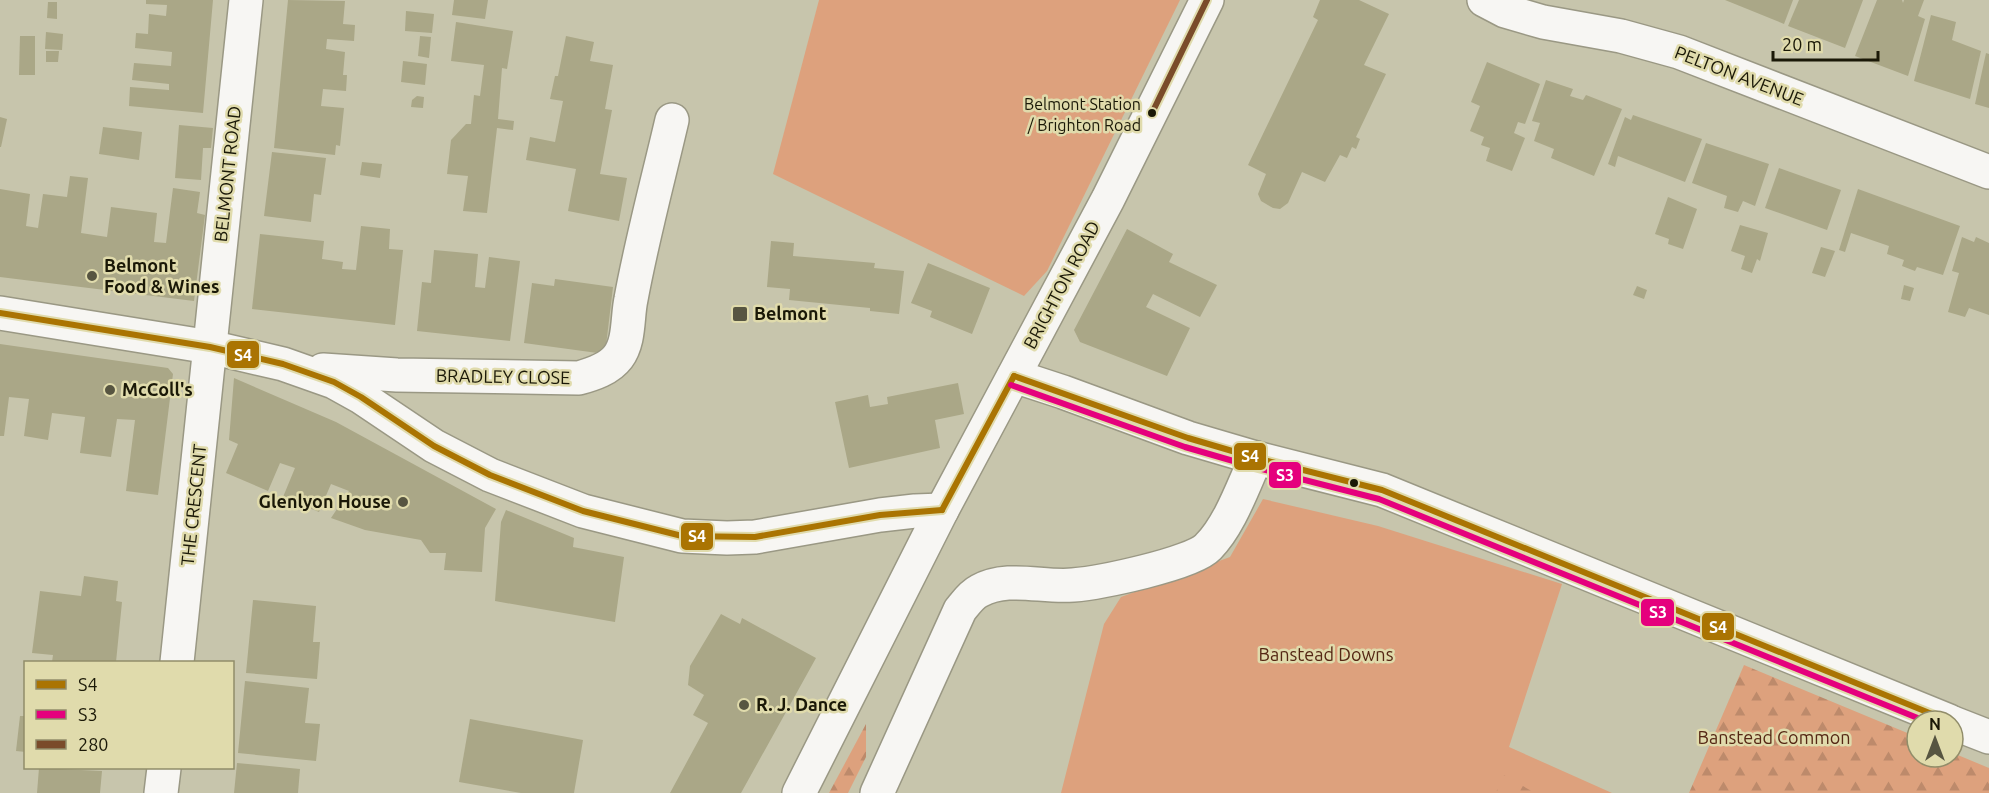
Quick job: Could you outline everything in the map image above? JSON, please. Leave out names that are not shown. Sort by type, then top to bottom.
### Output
[{"type":"street","name":"BELMONT ROAD","points":[[210,347],[246,0]]},
{"type":"street","name":"BRIGHTON ROAD","points":[[799,793],[942,510],[1108,199],[1207,0]]},
{"type":"street","name":"PELTON AVENUE","points":[[1484,0],[1505,11],[1543,22],[1621,36],[1679,52],[1989,172]]},
{"type":"street","name":"BRADLEY CLOSE","points":[[283,364],[343,372],[397,375],[579,378],[609,366],[619,356],[624,344],[631,300],[672,120]]},
{"type":"street","points":[[0,313],[210,347],[283,364],[334,382],[361,397],[434,446],[490,475],[583,511],[682,536],[727,538],[764,536],[880,515],[942,510]]},
{"type":"street","name":"THE CRESCENT","points":[[177,661],[210,347]]},
{"type":"street","points":[[1014,376],[1188,438],[1382,490],[1919,709]]},
{"type":"street","points":[[877,793],[960,610],[977,591],[993,585],[1008,583],[1073,585],[1128,575],[1172,564],[1207,549],[1239,498],[1256,458]]},
{"type":"street","points":[[1965,728],[1989,737]]},
{"type":"street","points":[[161,793],[164,769]]},
{"type":"green space","points":[[819,0],[1180,0],[1047,271],[1024,296],[773,174]]},
{"type":"green space","name":"Banstead Downs","points":[[1263,499],[1378,526],[1562,584],[1509,747],[1612,793],[1061,793],[1104,624],[1121,597],[1230,557]]},
{"type":"green space","name":"Banstead Common","points":[[1744,665],[1905,732],[1905,769],[1965,769],[1965,758],[1989,768],[1989,793],[1689,793]]},
{"type":"green space","points":[[866,724],[866,757],[848,793],[829,793]]},
{"type":"green space","points":[[1502,774],[1535,793],[1496,793]]},
{"type":"building","points":[[146,0],[213,0],[203,113],[129,106],[130,87],[169,90],[169,84],[132,80],[134,63],[171,66],[172,52],[135,48],[136,33],[148,34],[149,14],[166,16],[167,5],[146,4]]},
{"type":"building","points":[[288,0],[345,1],[343,24],[355,25],[354,41],[327,39],[326,49],[345,52],[343,75],[347,75],[346,91],[323,89],[321,106],[344,108],[340,146],[336,145],[335,155],[274,148]]},
{"type":"building","points":[[454,0],[488,0],[485,19],[452,15]]},
{"type":"building","points":[[1320,0],[1359,0],[1389,14],[1364,65],[1386,74],[1356,137],[1360,139],[1356,149],[1352,147],[1347,158],[1340,155],[1325,182],[1302,172],[1288,203],[1280,209],[1273,208],[1261,201],[1258,194],[1266,174],[1248,165],[1318,20],[1313,17]]},
{"type":"building","points":[[1725,0],[1793,0],[1784,24]]},
{"type":"building","points":[[1799,0],[1863,0],[1845,48],[1788,26]]},
{"type":"building","points":[[1877,0],[1902,0],[1903,3],[1904,0],[1924,0],[1918,16],[1925,19],[1908,76],[1855,56]]},
{"type":"building","points":[[48,2],[57,2],[57,19],[47,18]]},
{"type":"building","points":[[406,11],[434,14],[432,33],[405,31]]},
{"type":"building","points":[[1931,15],[1956,22],[1952,40],[1981,51],[1970,99],[1914,81]]},
{"type":"building","points":[[456,22],[513,31],[507,69],[502,68],[498,119],[514,121],[513,130],[497,128],[487,213],[463,211],[468,176],[447,174],[451,140],[466,124],[471,124],[474,95],[480,96],[484,65],[451,61]]},
{"type":"building","points":[[46,32],[63,34],[62,50],[45,49]]},
{"type":"building","points":[[20,36],[35,36],[35,75],[19,75]]},
{"type":"building","points":[[420,36],[431,37],[429,58],[418,56]]},
{"type":"building","points":[[566,36],[594,42],[590,61],[613,65],[605,109],[612,110],[600,174],[627,178],[619,221],[568,211],[576,169],[526,160],[530,137],[555,142],[563,101],[550,99],[555,76],[558,76]]},
{"type":"building","points":[[46,51],[59,51],[58,62],[46,62]]},
{"type":"building","points":[[1986,53],[1989,54],[1989,108],[1975,104]]},
{"type":"building","points":[[403,61],[427,64],[425,85],[401,82]]},
{"type":"building","points":[[1487,62],[1540,84],[1525,124],[1518,122],[1514,133],[1525,138],[1512,171],[1486,161],[1490,148],[1481,145],[1484,137],[1470,131],[1480,106],[1471,102]]},
{"type":"building","points":[[1546,80],[1573,89],[1570,96],[1583,100],[1586,95],[1622,109],[1594,176],[1551,158],[1554,149],[1534,141],[1540,123],[1532,121]]},
{"type":"building","points":[[417,96],[424,97],[423,108],[411,107],[412,100]]},
{"type":"building","points":[[1633,115],[1702,139],[1685,182],[1618,156],[1615,167],[1608,164],[1625,117],[1631,120]]},
{"type":"building","points":[[0,117],[7,119],[1,147],[0,147]]},
{"type":"building","points":[[179,125],[213,128],[211,148],[203,148],[201,180],[175,178]]},
{"type":"building","points":[[103,127],[142,132],[139,160],[99,154]]},
{"type":"building","points":[[1706,143],[1769,164],[1755,206],[1743,201],[1738,212],[1724,208],[1727,196],[1692,183]]},
{"type":"building","points":[[272,152],[326,158],[321,195],[314,194],[311,222],[264,216]]},
{"type":"building","points":[[362,162],[382,164],[380,178],[360,175]]},
{"type":"building","points":[[1779,168],[1841,190],[1827,230],[1765,208]]},
{"type":"building","points":[[70,176],[88,178],[81,233],[107,237],[111,207],[157,213],[154,242],[166,243],[173,188],[200,192],[197,213],[205,215],[194,301],[0,277],[0,189],[30,194],[26,226],[38,228],[43,194],[67,197]]},
{"type":"building","points":[[1858,189],[1960,226],[1943,275],[1917,267],[1915,271],[1902,266],[1904,260],[1887,254],[1889,246],[1851,233],[1845,252],[1839,250]]},
{"type":"building","points":[[1668,197],[1697,209],[1683,249],[1668,244],[1669,239],[1655,234]]},
{"type":"building","points":[[1740,225],[1768,233],[1760,261],[1757,259],[1752,273],[1741,269],[1745,256],[1731,251]]},
{"type":"building","points":[[361,226],[390,229],[389,249],[403,250],[395,325],[252,309],[260,234],[324,241],[322,259],[343,262],[342,269],[356,270]]},
{"type":"building","points":[[1127,229],[1173,254],[1169,262],[1217,285],[1200,317],[1153,294],[1146,307],[1190,328],[1167,376],[1080,342],[1074,330]]},
{"type":"building","points":[[1962,237],[1974,242],[1976,237],[1989,243],[1989,315],[1969,308],[1965,317],[1948,312],[1959,273],[1952,271]]},
{"type":"building","points":[[771,241],[794,243],[793,256],[875,263],[874,268],[904,271],[899,314],[870,311],[870,308],[789,300],[790,289],[767,287]]},
{"type":"building","points":[[1821,247],[1835,251],[1825,277],[1812,273]]},
{"type":"building","points":[[434,250],[478,254],[475,287],[485,288],[489,257],[520,261],[510,341],[417,331],[422,282],[431,283]]},
{"type":"building","points":[[928,263],[990,288],[972,334],[930,317],[932,311],[911,303]]},
{"type":"building","points":[[555,279],[613,287],[605,354],[524,343],[532,283],[554,286]]},
{"type":"building","points":[[1904,285],[1914,288],[1910,301],[1901,299]]},
{"type":"building","points":[[1637,286],[1647,290],[1644,299],[1633,295]]},
{"type":"building","points":[[0,344],[168,368],[173,374],[158,495],[126,491],[135,420],[117,419],[111,457],[80,453],[85,417],[52,413],[48,440],[24,436],[29,399],[9,397],[4,436],[0,436]]},
{"type":"building","points":[[234,378],[336,422],[496,509],[485,528],[482,572],[444,570],[446,553],[430,553],[421,540],[365,530],[331,518],[349,491],[331,484],[319,512],[283,497],[295,468],[280,463],[268,491],[226,473],[238,444],[229,440]]},
{"type":"building","points":[[958,383],[964,414],[935,420],[940,448],[849,468],[835,402],[868,395],[870,407],[888,404],[887,397]]},
{"type":"building","points":[[506,510],[574,538],[573,547],[624,557],[615,622],[495,601],[501,522]]},
{"type":"building","points":[[84,576],[118,581],[116,601],[122,602],[116,661],[52,661],[53,655],[32,653],[40,591],[81,596]]},
{"type":"building","points":[[253,600],[316,606],[313,642],[320,642],[317,679],[246,673]]},
{"type":"building","name":"R. J. Dance","points":[[721,614],[740,624],[742,618],[816,658],[741,793],[670,793],[708,723],[693,715],[704,695],[688,685],[690,666]]},
{"type":"building","points":[[245,681],[309,688],[305,723],[320,724],[316,761],[238,753]]},
{"type":"building","points":[[20,716],[24,716],[24,752],[16,751]]},
{"type":"building","points":[[470,719],[583,740],[574,793],[521,793],[459,782]]},
{"type":"building","points":[[237,763],[300,769],[298,793],[234,793]]},
{"type":"building","points":[[39,769],[102,771],[100,793],[37,793]]},
{"type":"transit line","name":"280","points":[[1152,113],[1207,0]]},
{"type":"transit line","name":"S4","points":[[0,313],[210,347],[283,364],[334,382],[361,397],[434,446],[490,475],[583,511],[682,536],[755,537],[880,515],[942,510]]},
{"type":"transit line","name":"S4","points":[[1014,376],[1188,438],[1382,490],[1920,709]]},
{"type":"transit line","name":"S4","points":[[942,510],[1014,376]]},
{"type":"transit line","name":"S3","points":[[1011,385],[1185,447],[1379,499],[1905,713]]},
{"type":"place","name":"Belmont Station / Brighton Road","points":[[1152,113]]},
{"type":"place","name":"Belmont Food & Wines","points":[[92,276]]},
{"type":"place","name":"Belmont","points":[[740,314]]},
{"type":"place","name":"McColl's","points":[[110,390]]},
{"type":"place","name":"Glenlyon House","points":[[403,502]]},
{"type":"place","name":"R. J. Dance","points":[[744,705]]}]
